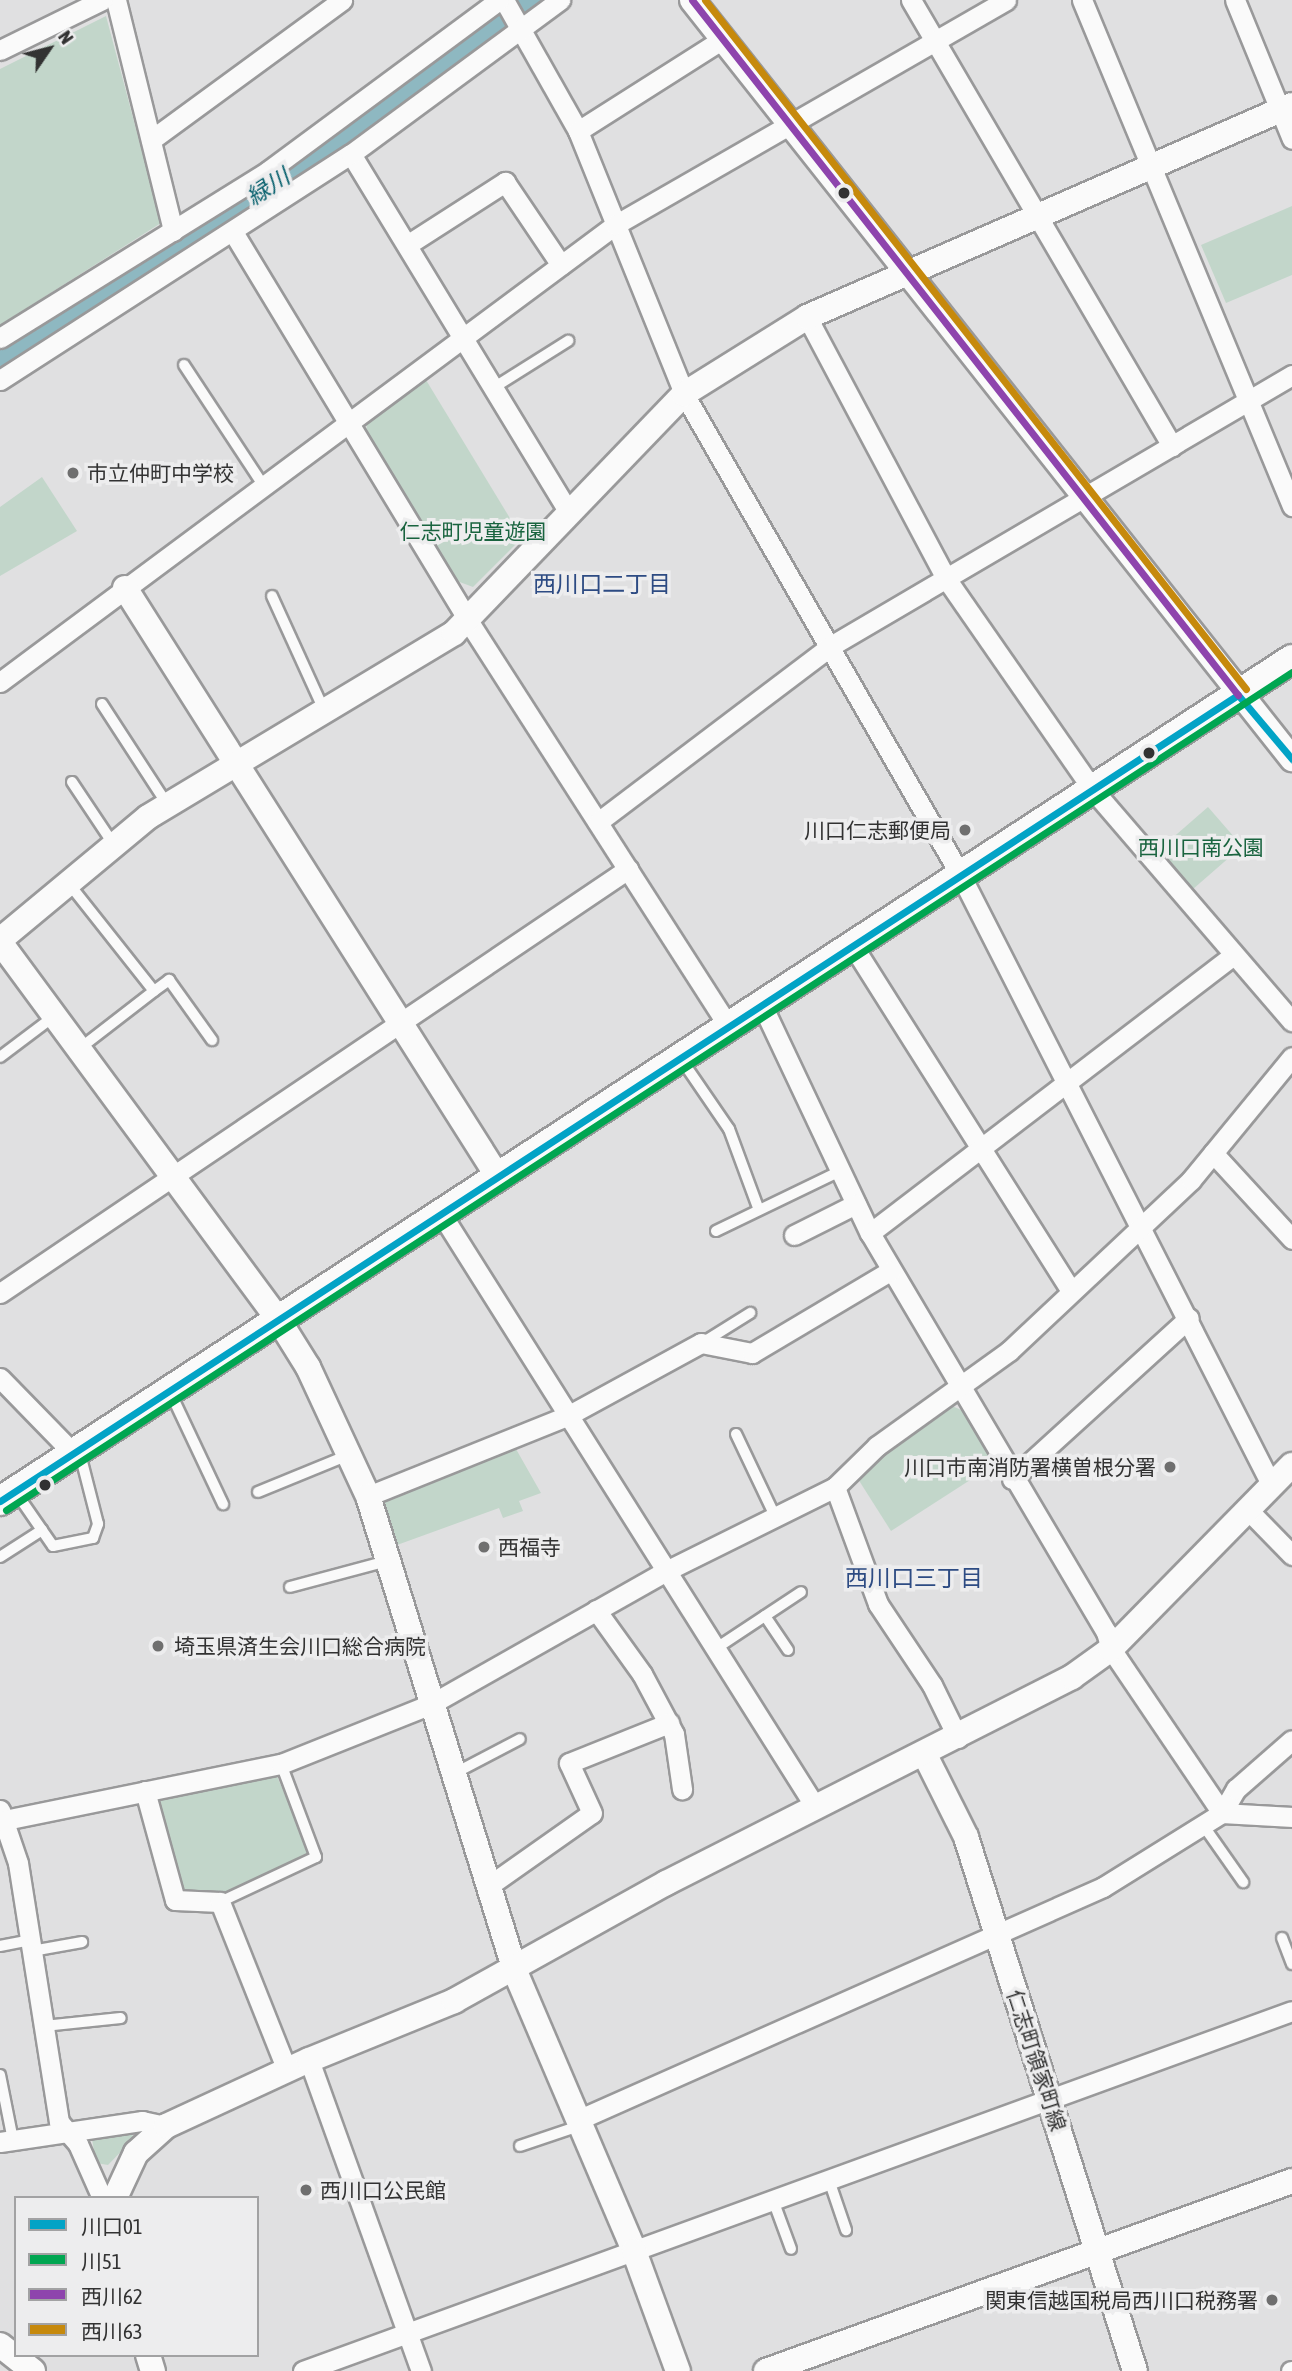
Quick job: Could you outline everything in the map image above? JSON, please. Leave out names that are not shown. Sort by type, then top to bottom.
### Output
[{"type":"main road","points":[[8,1496],[1292,659]]},
{"type":"street","points":[[0,50],[102,0]]},
{"type":"street","points":[[116,0],[173,231]]},
{"type":"street","points":[[151,140],[342,0]]},
{"type":"street","points":[[0,338],[173,231],[356,109],[502,0],[578,131],[684,394],[961,876],[1141,1223],[1272,1486]]},
{"type":"street","points":[[0,380],[351,154],[560,0]]},
{"type":"street","points":[[691,0],[1292,760]]},
{"type":"street","points":[[911,0],[1172,446]]},
{"type":"street","points":[[0,682],[265,488],[615,225],[788,123],[1006,0]]},
{"type":"street","points":[[1082,0],[1292,506]]},
{"type":"street","points":[[1235,0],[1286,108],[1292,139]]},
{"type":"street","points":[[578,131],[723,39]]},
{"type":"street","points":[[678,2371],[634,2251],[514,1969],[368,1496],[308,1367],[278,1319],[0,941],[114,845],[167,805],[454,633],[684,394],[807,317],[1286,108]]},
{"type":"street","points":[[351,154],[569,513]]},
{"type":"street","points":[[407,245],[505,182],[561,265]]},
{"type":"street","points":[[233,232],[467,619],[729,1026]]},
{"type":"street","points":[[807,317],[945,577],[1093,790],[1292,1021]]},
{"type":"street","points":[[597,822],[829,647],[1292,374]]},
{"type":"street","points":[[125,588],[498,1177]]},
{"type":"street","points":[[0,1293],[628,869]]},
{"type":"street","points":[[853,946],[978,1150],[1071,1291]]},
{"type":"street","points":[[870,1233],[1234,955]]},
{"type":"street","points":[[761,1005],[890,1271],[1012,1479],[1106,1632],[1111,1649],[1222,1814]]},
{"type":"street","points":[[101,2196],[67,2130],[59,2122],[18,1863],[1,1816],[281,1765],[431,1704],[666,1570],[835,1487],[877,1446],[1009,1351],[1141,1223],[1191,1180],[1292,1057]]},
{"type":"street","points":[[1213,1153],[1292,1239]]},
{"type":"street","points":[[794,1235],[856,1204]]},
{"type":"street","points":[[442,1215],[816,1808]]},
{"type":"street","points":[[368,1496],[569,1415],[701,1343],[752,1353],[890,1271]]},
{"type":"street","points":[[1012,1479],[1189,1318]]},
{"type":"street","points":[[0,1378],[76,1452]]},
{"type":"street","points":[[116,2196],[136,2153],[166,2126],[298,2065],[454,2001],[666,1883],[925,1755],[1072,1677],[1111,1649],[1292,1465]]},
{"type":"street","points":[[835,1487],[878,1604],[932,1685],[958,1738]]},
{"type":"street","points":[[1248,1510],[1292,1555]]},
{"type":"street","points":[[596,1610],[642,1674],[669,1723],[682,1789]]},
{"type":"street","points":[[487,1887],[592,1813],[569,1763],[669,1723]]},
{"type":"street","points":[[581,2122],[1103,1887],[1222,1814],[1236,1789],[1292,1740]]},
{"type":"street","name":"仁志町領家町線","points":[[925,1755],[966,1838],[1135,2371]]},
{"type":"street","points":[[145,1791],[175,1900],[220,1902],[298,2065],[421,2371]]},
{"type":"street","points":[[1222,1814],[1292,1817]]},
{"type":"street","points":[[303,2371],[1292,2011]]},
{"type":"street","points":[[6,2141],[142,2121],[166,2126]]},
{"type":"street","points":[[766,2371],[1292,2181]]},
{"type":"street","points":[[0,2345],[14,2356]]},
{"type":"street","points":[[15,2357],[33,2371]]},
{"type":"lane","points":[[493,388],[568,341]]},
{"type":"lane","points":[[184,365],[265,488]]},
{"type":"lane","points":[[272,596],[324,710]]},
{"type":"lane","points":[[102,704],[167,805]]},
{"type":"lane","points":[[72,782],[114,845]]},
{"type":"lane","points":[[69,883],[154,991]]},
{"type":"lane","points":[[79,1049],[169,980],[212,1040]]},
{"type":"lane","points":[[0,1057],[55,1016]]},
{"type":"lane","points":[[680,1058],[729,1129],[759,1210]]},
{"type":"lane","points":[[716,1231],[840,1171]]},
{"type":"lane","points":[[701,1343],[750,1313]]},
{"type":"lane","points":[[169,1390],[223,1504]]},
{"type":"lane","points":[[736,1434],[775,1516]]},
{"type":"lane","points":[[8,1496],[42,1530],[53,1546],[93,1538],[98,1524],[76,1452]]},
{"type":"lane","points":[[258,1492],[348,1454]]},
{"type":"lane","points":[[0,1557],[42,1530]]},
{"type":"lane","points":[[290,1587],[388,1561]]},
{"type":"lane","points":[[715,1649],[801,1592]]},
{"type":"lane","points":[[765,1616],[788,1650]]},
{"type":"lane","points":[[455,1773],[520,1739]]},
{"type":"lane","points":[[220,1902],[316,1857],[281,1765]]},
{"type":"lane","points":[[1203,1825],[1243,1882]]},
{"type":"lane","points":[[1282,1938],[1292,1964]]},
{"type":"lane","points":[[0,1946],[82,1942]]},
{"type":"lane","points":[[44,2026],[121,2018]]},
{"type":"lane","points":[[0,2075],[6,2141]]},
{"type":"lane","points":[[520,2146],[581,2122]]},
{"type":"lane","points":[[829,2180],[846,2230]]},
{"type":"lane","points":[[773,2200],[791,2249]]},
{"type":"green space","points":[[106,16],[161,223],[0,325],[0,69]]},
{"type":"green space","points":[[1292,206],[1292,275],[1226,303],[1201,245]]},
{"type":"green space","name":"仁志町児童遊園","points":[[426,380],[522,538],[473,587],[457,581],[366,430],[368,419]]},
{"type":"green space","points":[[42,477],[77,531],[0,576],[0,507]]},
{"type":"green space","name":"西川口南公園","points":[[1208,807],[1242,846],[1193,889],[1159,850]]},
{"type":"green space","points":[[952,1406],[966,1412],[995,1464],[891,1531],[858,1479],[881,1457]]},
{"type":"green space","points":[[516,1449],[541,1493],[519,1501],[523,1511],[503,1518],[499,1508],[397,1545],[384,1500]]},
{"type":"green space","points":[[276,1774],[312,1857],[221,1897],[185,1895],[156,1798]]},
{"type":"green space","points":[[132,2130],[133,2139],[108,2165],[96,2163],[92,2139]]},
{"type":"waterway","name":"緑川","points":[[0,361],[320,154],[527,0]]},
{"type":"transit line","name":"西川62","points":[[692,0],[1238,695]]},
{"type":"transit line","name":"西川63","points":[[705,0],[1246,689]]},
{"type":"transit line","name":"川51","points":[[6,1510],[1292,672]]},
{"type":"transit line","name":"川口01","points":[[1238,695],[1292,759]]},
{"type":"transit line","name":"川口01","points":[[0,1501],[1238,695]]},
{"type":"place","name":"市立仲町中学校","points":[[73,473]]},
{"type":"place","name":"川口仁志郵便局","points":[[965,830]]},
{"type":"place","name":"川口市南消防署横曽根分署","points":[[1170,1467]]},
{"type":"place","name":"西福寺","points":[[484,1547]]},
{"type":"place","name":"埼玉県済生会川口総合病院","points":[[158,1646]]},
{"type":"place","name":"西川口公民館","points":[[306,2190]]},
{"type":"place","name":"関東信越国税局西川口税務署","points":[[1272,2300]]},
{"type":"district","name":"西川口二丁目","points":[[602,584]]},
{"type":"district","name":"西川口三丁目","points":[[914,1578]]}]
